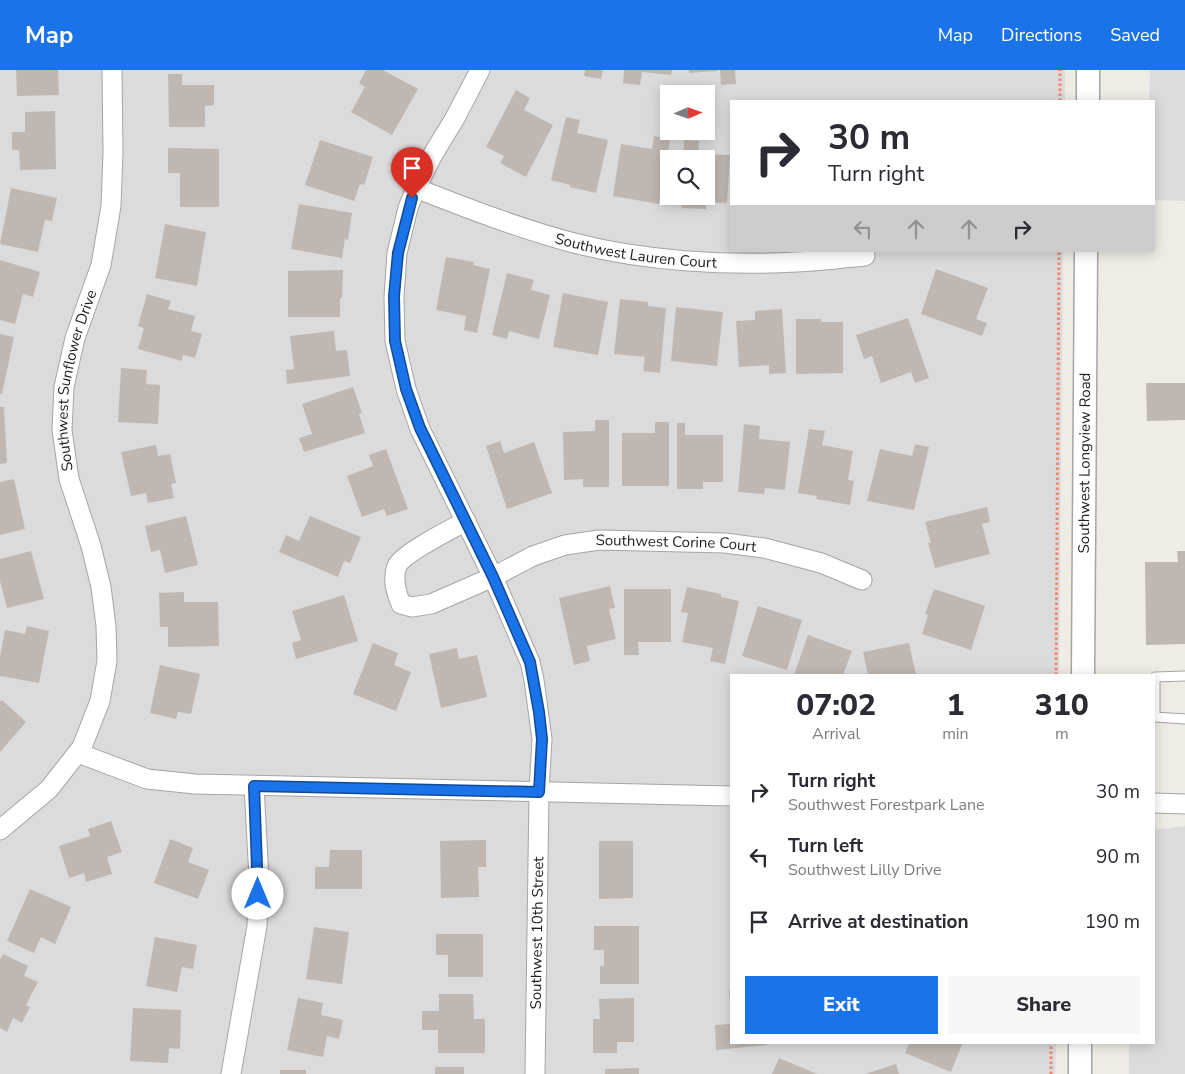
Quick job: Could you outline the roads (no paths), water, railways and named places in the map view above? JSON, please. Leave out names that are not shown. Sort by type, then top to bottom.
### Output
[{"type":"street","name":"Southwest Sunflower Drive","points":[[0,830],[50,789],[82,747],[100,700],[107,661],[106,626],[101,587],[91,546],[69,479],[62,430],[64,396],[75,338],[101,265],[112,206],[112,70]]},
{"type":"street","name":"Southwest 10th Street","points":[[480,70],[416,188],[408,208],[398,253],[394,296],[395,341],[406,389],[420,428],[493,577],[530,662],[534,680],[542,739],[539,792],[536,1074]]},
{"type":"street","points":[[1088,70],[1088,100]]},
{"type":"street","name":"Southwest Lauren Court","points":[[416,188],[525,230],[575,244],[618,252],[670,259],[745,264],[865,256]]},
{"type":"street","name":"Southwest Longview Road","points":[[1082,674],[1086,252]]},
{"type":"street","name":"Southwest Corine Court","points":[[466,521],[406,556],[398,565],[395,581],[396,593],[401,604],[412,607],[430,604],[493,577],[533,556],[565,545],[600,540],[725,543],[764,548],[821,563],[862,580]]},
{"type":"street","points":[[78,752],[147,779],[195,784],[730,796]]},
{"type":"street","points":[[231,1074],[257,926],[259,878],[254,786]]},
{"type":"street","points":[[1155,803],[1185,804]]},
{"type":"street","points":[[1080,1044],[1080,1074]]},
{"type":"lane","points":[[1185,676],[1156,677],[1155,709],[1155,717],[1185,719]]}]
